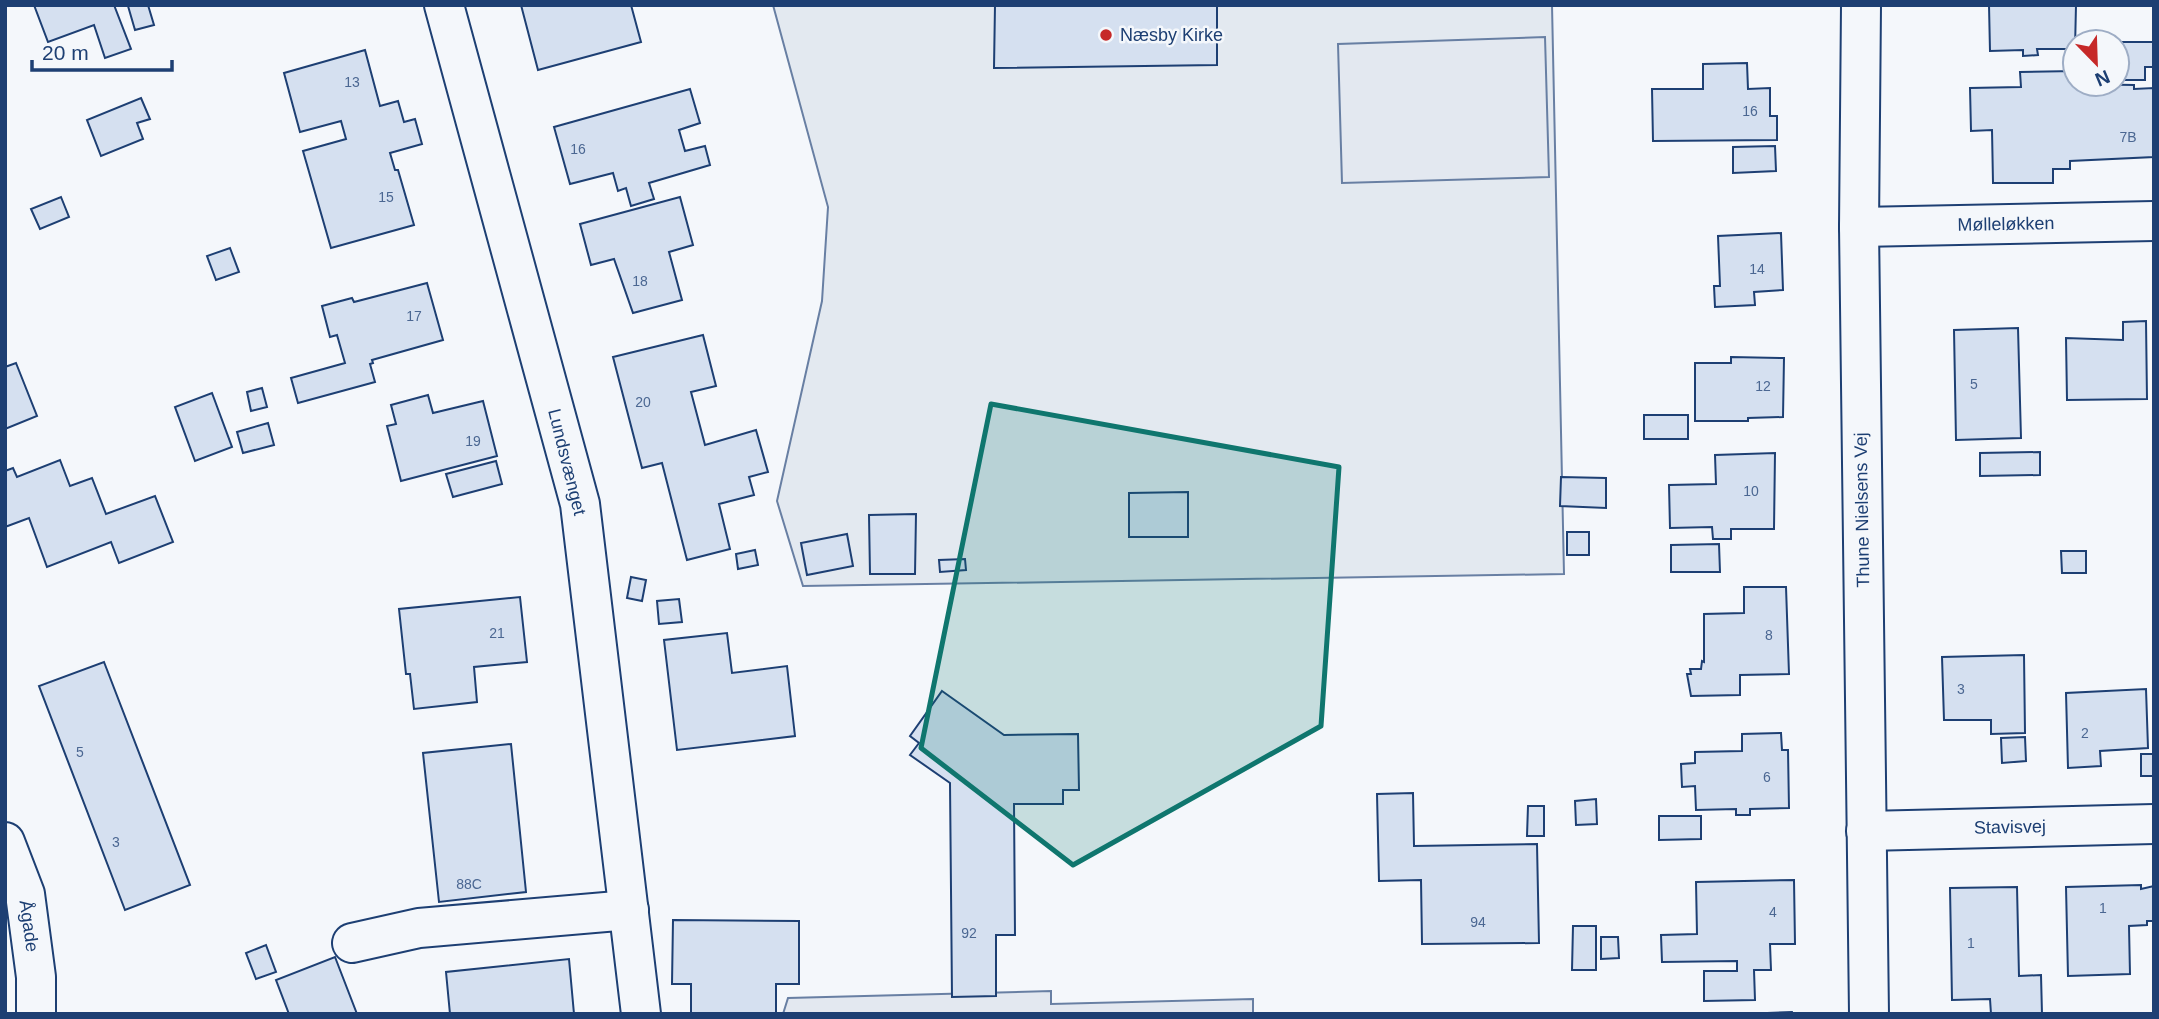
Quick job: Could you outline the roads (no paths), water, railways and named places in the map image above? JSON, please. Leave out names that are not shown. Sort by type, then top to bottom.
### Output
[{"type":"street","name":"Lundsvænget","points":[[444,5],[580,503],[641,1014]]},
{"type":"street","name":"Thune Nielsens Vej","points":[[1861,5],[1859,227],[1869,1014]]},
{"type":"street","name":"Mølleløkken","points":[[1859,227],[2154,221]]},
{"type":"street","name":"Stavisvej","points":[[1866,831],[2154,824]]},
{"type":"street","name":"Ågade","points":[[5,842],[25,894],[36,977],[36,1014]]},
{"type":"street","points":[[352,943],[419,928],[629,910]]},
{"type":"place","name":"Næsby Kirke","points":[[1106,35]]}]
